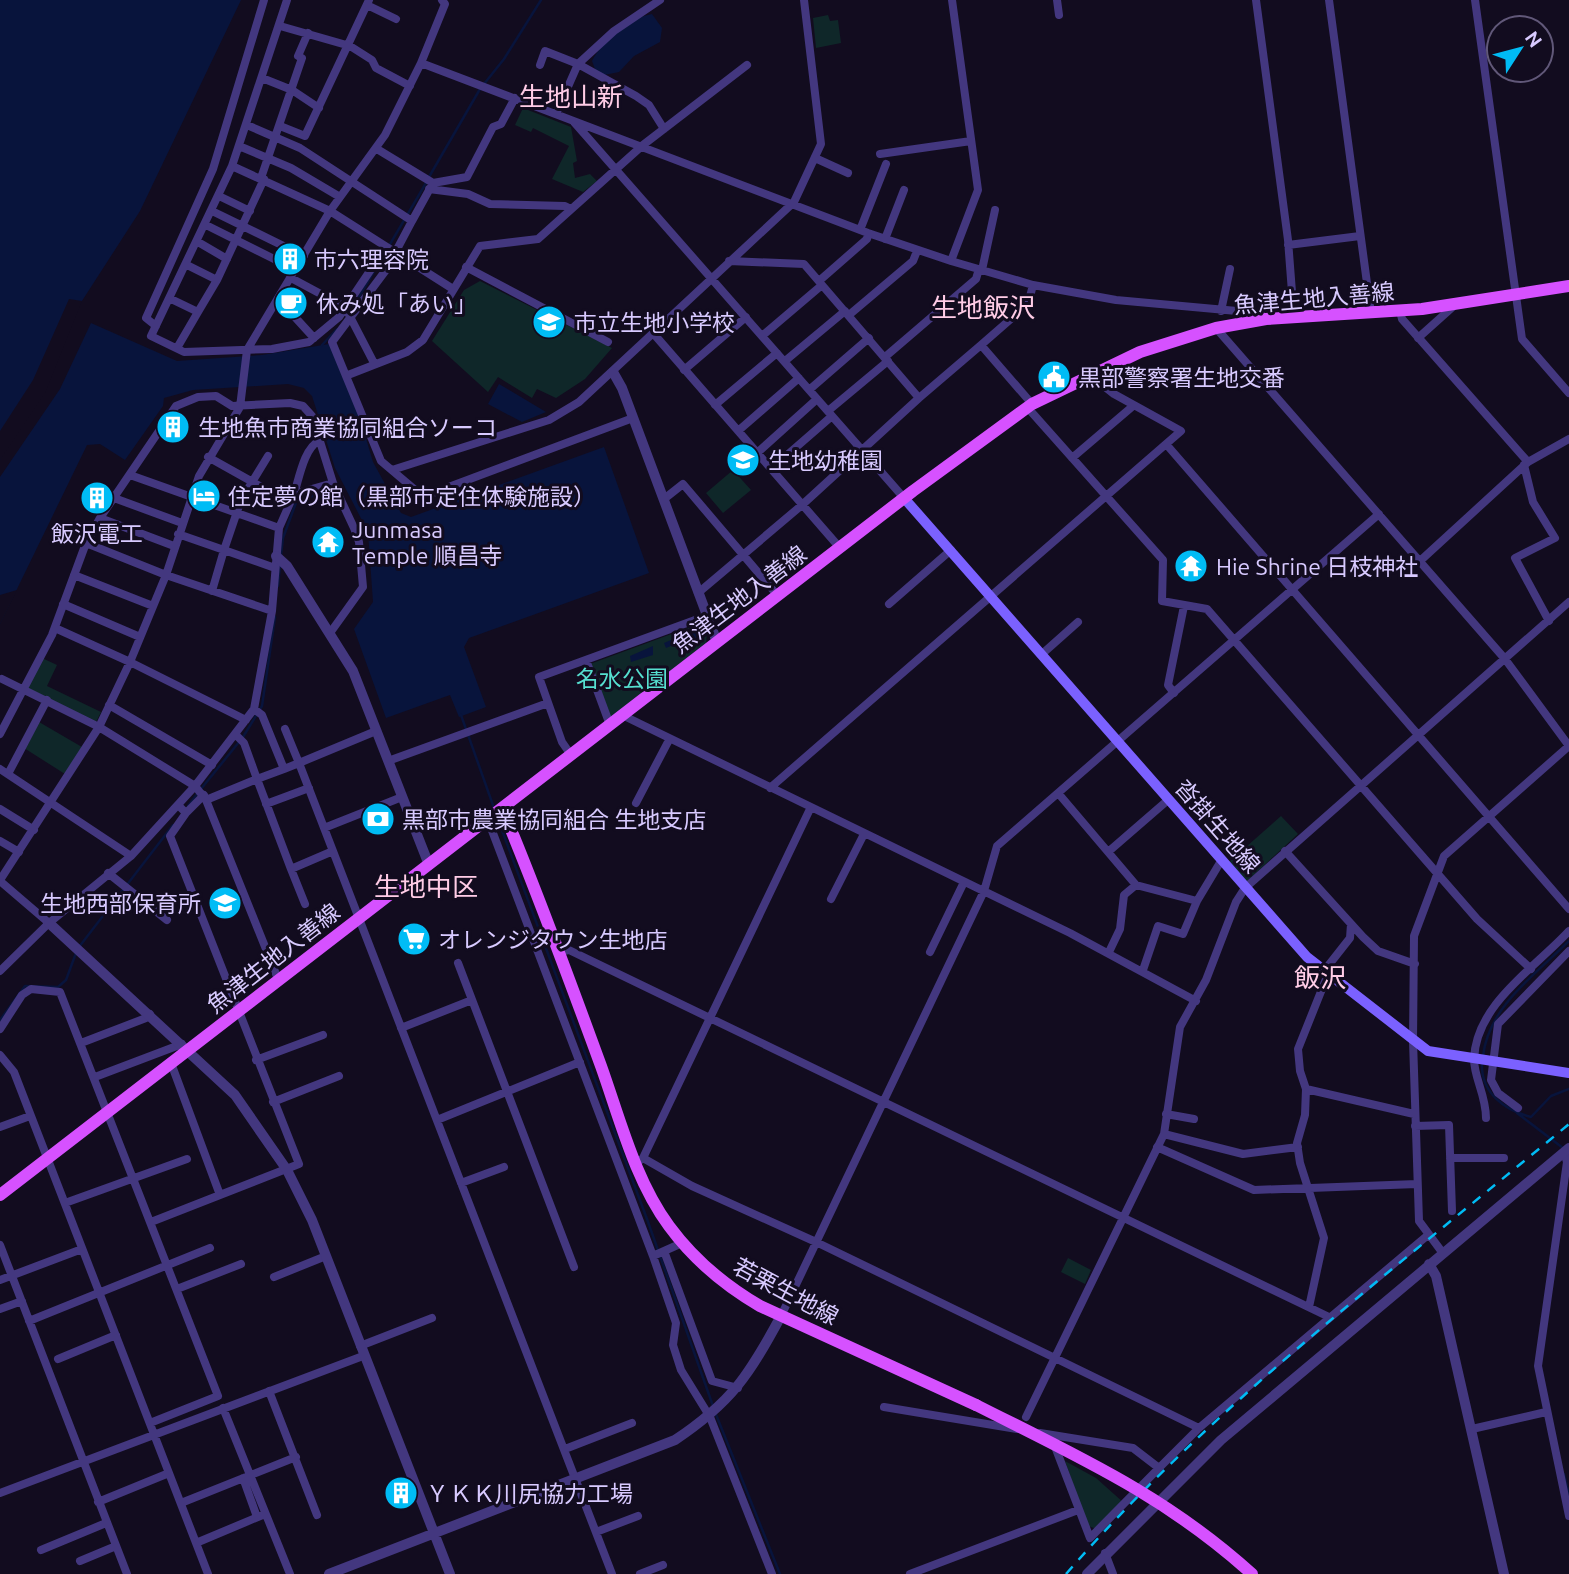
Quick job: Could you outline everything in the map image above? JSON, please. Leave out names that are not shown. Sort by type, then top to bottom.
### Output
[{"type":"main road","name":"魚津生地入善線","points":[[0,1195],[171,1063],[185,1047],[429,865],[904,498],[1029,406],[1088,374],[1140,352],[1216,328],[1266,319],[1400,311],[1569,286]]},
{"type":"main road","name":"沓掛生地線","points":[[904,498],[992,595],[1281,930],[1326,973],[1429,1051],[1569,1073]]},
{"type":"main road","name":"若栗生地線","points":[[502,808],[640,1160],[654,1204],[682,1243],[726,1286],[781,1316],[976,1405],[1117,1476],[1168,1507],[1252,1574]]},
{"type":"street","points":[[156,326],[146,318],[213,169],[264,0]]},
{"type":"street","points":[[287,0],[232,166],[198,243],[151,335],[177,348],[197,352],[247,352],[272,349],[314,338],[345,307],[386,247]]},
{"type":"street","points":[[442,0],[445,4],[421,63],[377,149],[330,211],[247,352],[241,404],[208,457],[191,497],[166,575],[130,662],[99,727],[0,880],[150,1014],[235,1096],[287,1170],[313,1220],[361,1351],[450,1574]]},
{"type":"street","points":[[556,114],[578,64],[614,31],[660,0]]},
{"type":"street","points":[[392,470],[549,420],[579,402],[794,202],[815,158],[821,135],[804,0]]},
{"type":"street","points":[[951,261],[978,190],[952,0]]},
{"type":"street","points":[[1057,0],[1059,15]]},
{"type":"street","points":[[1256,0],[1288,245],[1294,318]]},
{"type":"street","points":[[1329,0],[1371,313]]},
{"type":"street","points":[[1475,0],[1522,339],[1569,393]]},
{"type":"street","points":[[280,126],[305,136],[350,46],[368,2],[396,19]]},
{"type":"street","points":[[280,26],[350,46],[372,60],[376,68],[410,86]]},
{"type":"street","points":[[177,348],[217,280],[250,212],[302,58],[298,55],[308,33]]},
{"type":"street","points":[[540,65],[545,51],[578,64],[649,105],[664,129]]},
{"type":"street","points":[[421,63],[794,202],[917,251],[1033,285],[1116,300],[1259,313],[1266,319]]},
{"type":"street","points":[[348,375],[373,363],[407,352],[424,340],[480,246],[538,239],[643,145],[747,65]]},
{"type":"street","points":[[262,78],[292,90],[318,108]]},
{"type":"street","points":[[514,98],[501,124],[493,127],[467,177],[431,186],[396,253],[332,342],[348,375],[381,461],[420,494],[430,494],[633,418]]},
{"type":"street","points":[[572,120],[904,498]]},
{"type":"street","points":[[247,125],[300,148],[412,221]]},
{"type":"street","points":[[880,154],[971,141]]},
{"type":"street","points":[[239,146],[268,156],[340,197]]},
{"type":"street","points":[[377,149],[431,186],[468,194],[491,204],[571,209]]},
{"type":"street","points":[[815,158],[848,173]]},
{"type":"street","points":[[762,336],[867,239],[864,231],[886,163]]},
{"type":"street","points":[[232,166],[330,211],[453,289]]},
{"type":"street","points":[[885,239],[904,190]]},
{"type":"street","points":[[219,196],[250,212]]},
{"type":"street","points":[[771,469],[976,279],[981,270],[995,210]]},
{"type":"street","points":[[212,211],[304,256]]},
{"type":"street","points":[[206,225],[294,274],[345,307],[373,363]]},
{"type":"street","points":[[1288,245],[1360,236]]},
{"type":"street","points":[[198,243],[227,259]]},
{"type":"street","points":[[785,361],[913,261],[917,251]]},
{"type":"street","points":[[729,261],[804,264],[919,398]]},
{"type":"street","points":[[187,265],[217,280]]},
{"type":"street","points":[[466,267],[608,342]]},
{"type":"street","points":[[1221,310],[1230,269]]},
{"type":"street","points":[[698,593],[802,505],[919,398],[1028,304],[1033,285]]},
{"type":"street","points":[[171,299],[198,312]]},
{"type":"street","points":[[278,303],[314,338]]},
{"type":"street","points":[[1418,338],[1456,304]]},
{"type":"street","points":[[1400,311],[1402,319],[1526,464],[1532,502],[1555,538],[1515,558],[1549,621]]},
{"type":"street","points":[[684,370],[746,317]]},
{"type":"street","points":[[1216,328],[1505,659],[1569,746],[1444,856],[1414,936],[1414,1114],[1419,1221],[1442,1252]]},
{"type":"street","points":[[653,333],[840,548]]},
{"type":"street","points":[[809,390],[869,338]]},
{"type":"street","points":[[981,345],[1072,458],[1163,560],[1162,601],[1207,608],[1438,876],[1477,919],[1531,969]]},
{"type":"street","points":[[715,405],[777,353]]},
{"type":"street","points":[[613,372],[633,418],[717,642]]},
{"type":"street","points":[[771,788],[1181,431],[1133,405],[1088,374]]},
{"type":"street","points":[[738,431],[799,378]]},
{"type":"street","points":[[0,734],[55,628],[86,543],[100,518],[176,406],[209,395],[241,404],[290,402],[303,406],[312,416],[333,483],[359,541],[363,587],[330,633]]},
{"type":"street","points":[[757,453],[817,399]]},
{"type":"street","points":[[1072,458],[1133,405]]},
{"type":"street","points":[[1420,561],[1526,464],[1569,439]]},
{"type":"street","points":[[0,971],[49,923],[131,856],[195,786],[254,709],[272,611],[279,528],[312,444],[318,441]]},
{"type":"street","points":[[1166,444],[1569,909]]},
{"type":"street","points":[[212,591],[236,515],[251,481],[268,456]]},
{"type":"street","points":[[208,457],[251,481],[292,498],[333,483]]},
{"type":"street","points":[[130,475],[236,515],[279,528]]},
{"type":"street","points":[[663,499],[683,484],[778,596]]},
{"type":"street","points":[[114,498],[182,523]]},
{"type":"street","points":[[330,1574],[675,1440],[710,1417],[738,1388],[781,1316],[984,891],[997,846],[1379,514]]},
{"type":"street","points":[[100,518],[174,546]]},
{"type":"street","points":[[178,534],[275,568]]},
{"type":"street","points":[[86,543],[166,575],[272,611]]},
{"type":"street","points":[[889,604],[951,550]]},
{"type":"street","points":[[276,556],[287,566],[353,671],[429,865]]},
{"type":"street","points":[[74,575],[153,606]]},
{"type":"street","points":[[1026,1417],[1164,1134],[1180,1027],[1196,1001],[1236,902],[1245,887],[1569,602]]},
{"type":"street","points":[[63,604],[140,637]]},
{"type":"street","points":[[1174,693],[1168,685],[1184,606]]},
{"type":"street","points":[[571,755],[562,742],[539,677],[706,616]]},
{"type":"street","points":[[1042,654],[1078,622]]},
{"type":"street","points":[[55,628],[246,720]]},
{"type":"street","points":[[586,660],[610,725]]},
{"type":"street","points":[[2,679],[99,727],[195,786],[205,797],[278,979]]},
{"type":"street","points":[[47,700],[4,772],[131,856]]},
{"type":"street","points":[[388,761],[548,703]]},
{"type":"street","points":[[109,705],[212,765]]},
{"type":"street","points":[[254,709],[262,715],[284,769]]},
{"type":"street","points":[[622,715],[1109,952],[1196,1001]]},
{"type":"street","points":[[285,729],[612,1574]]},
{"type":"street","points":[[151,1222],[299,1164],[236,1011],[170,836],[186,813],[205,797],[284,769],[376,731]]},
{"type":"street","points":[[236,735],[244,743],[305,904]]},
{"type":"street","points":[[636,803],[669,740]]},
{"type":"street","points":[[266,804],[309,788]]},
{"type":"street","points":[[1058,793],[1136,885],[1197,901]]},
{"type":"street","points":[[324,828],[402,797]]},
{"type":"street","points":[[1108,852],[1168,800]]},
{"type":"street","points":[[177,805],[186,813]]},
{"type":"street","points":[[810,808],[640,1160],[816,1241],[1053,1359],[1199,1427]]},
{"type":"street","points":[[0,809],[34,830]]},
{"type":"street","points":[[488,820],[653,1256],[676,1322],[673,1345],[681,1370],[710,1417],[772,1574]]},
{"type":"street","points":[[831,899],[864,834]]},
{"type":"street","points":[[0,841],[19,852]]},
{"type":"street","points":[[1285,851],[1378,951],[1415,964]]},
{"type":"street","points":[[291,869],[333,852]]},
{"type":"street","points":[[1143,970],[1158,926],[1183,934],[1197,901],[1221,860]]},
{"type":"street","points":[[108,873],[167,920]]},
{"type":"street","points":[[930,952],[964,882]]},
{"type":"street","points":[[1109,952],[1119,929],[1124,895],[1136,885]]},
{"type":"street","points":[[1309,1307],[1324,1238],[1306,1190],[1298,1147],[1306,1089],[1300,1071],[1298,1049],[1326,973],[1350,938],[1351,924]]},
{"type":"street","points":[[1486,1118],[1483,1091],[1483,1022],[1493,1007],[1569,931]]},
{"type":"street","points":[[559,952],[569,950],[1329,1317]]},
{"type":"street","points":[[1518,1108],[1498,1093],[1484,1061],[1498,1024],[1569,951]]},
{"type":"street","points":[[458,963],[574,1267]]},
{"type":"street","points":[[0,1029],[22,995],[31,989],[60,992],[218,1396],[150,1423]]},
{"type":"street","points":[[401,1027],[472,1000]]},
{"type":"street","points":[[81,1043],[146,1018],[150,1014]]},
{"type":"street","points":[[256,1060],[323,1035]]},
{"type":"street","points":[[95,1077],[185,1047]]},
{"type":"street","points":[[0,1055],[14,1072],[208,1574]]},
{"type":"street","points":[[437,1120],[580,1062]]},
{"type":"street","points":[[171,1063],[220,1195]]},
{"type":"street","points":[[273,1102],[339,1076]]},
{"type":"street","points":[[1306,1089],[1414,1114]]},
{"type":"street","points":[[1166,1114],[1194,1119]]},
{"type":"street","points":[[0,1127],[30,1116]]},
{"type":"street","points":[[1415,1126],[1450,1125],[1452,1212]]},
{"type":"street","points":[[1164,1134],[1243,1154],[1298,1147]]},
{"type":"street","points":[[1157,1147],[1254,1190],[1417,1184]]},
{"type":"street","points":[[1087,1574],[1105,1553],[1221,1440],[1566,1150]]},
{"type":"street","points":[[1566,1150],[1567,1163],[1538,1366],[1569,1516]]},
{"type":"street","points":[[1450,1158],[1504,1158]]},
{"type":"street","points":[[65,1203],[187,1159]]},
{"type":"street","points":[[461,1183],[504,1167]]},
{"type":"street","points":[[1051,1435],[1090,1538],[1199,1427],[1428,1235]]},
{"type":"street","points":[[653,1256],[682,1243]]},
{"type":"street","points":[[0,1244],[127,1574]]},
{"type":"street","points":[[29,1321],[210,1248]]},
{"type":"street","points":[[0,1280],[82,1249]]},
{"type":"street","points":[[664,1251],[712,1381],[738,1388]]},
{"type":"street","points":[[274,1277],[326,1256]]},
{"type":"street","points":[[177,1289],[241,1264]]},
{"type":"street","points":[[1429,1264],[1436,1276],[1504,1574]]},
{"type":"street","points":[[0,1309],[22,1301]]},
{"type":"street","points":[[0,1493],[270,1391],[432,1318]]},
{"type":"street","points":[[58,1359],[116,1335]]},
{"type":"street","points":[[270,1391],[317,1515]]},
{"type":"street","points":[[884,1407],[1133,1448],[1159,1468]]},
{"type":"street","points":[[223,1408],[261,1515],[290,1574]]},
{"type":"street","points":[[1472,1429],[1546,1412]]},
{"type":"street","points":[[565,1449],[632,1423]]},
{"type":"street","points":[[181,1503],[296,1457]]},
{"type":"street","points":[[98,1502],[169,1473]]},
{"type":"street","points":[[910,1574],[1078,1510]]},
{"type":"street","points":[[196,1543],[261,1515]]},
{"type":"street","points":[[596,1532],[638,1516]]},
{"type":"street","points":[[41,1550],[106,1523]]},
{"type":"street","points":[[80,1561],[116,1546]]},
{"type":"street","points":[[1105,1553],[1113,1574]]},
{"type":"street","points":[[640,1574],[663,1565]]},
{"type":"green space","points":[[828,15],[830,21],[838,20],[841,43],[816,48],[813,18]]},
{"type":"green space","points":[[523,108],[571,127],[577,161],[573,163],[575,178],[590,174],[597,181],[583,192],[552,179],[569,146],[533,128],[531,132],[515,125]]},
{"type":"green space","points":[[480,281],[612,348],[585,379],[556,398],[537,389],[532,398],[498,377],[488,392],[432,341],[464,290]]},
{"type":"green space","points":[[733,470],[751,490],[723,513],[706,493]]},
{"type":"green space","name":"名水公園","points":[[696,625],[707,632],[706,644],[611,718],[590,664]]},
{"type":"green space","points":[[42,658],[57,665],[47,686],[101,712],[96,722],[27,688]]},
{"type":"green space","points":[[39,722],[82,747],[65,774],[24,748]]},
{"type":"green space","points":[[1281,816],[1298,834],[1246,882],[1229,862]]},
{"type":"green space","points":[[1068,1258],[1091,1270],[1085,1284],[1061,1272]]},
{"type":"green space","points":[[1065,1461],[1096,1478],[1124,1503],[1097,1529],[1088,1526]]},
{"type":"water","points":[[0,0],[241,0],[140,211],[80,304],[0,460]]},
{"type":"water","points":[[652,14],[662,28],[660,42],[634,56],[619,72],[604,75],[595,69],[592,61],[609,38],[634,20]]},
{"type":"water","points":[[91,323],[177,361],[262,355],[329,344],[351,388],[373,462],[401,513],[411,517],[604,447],[649,573],[469,638],[464,647],[486,707],[459,717],[450,695],[386,718],[354,629],[373,602],[368,532],[335,468],[312,396],[304,388],[288,384],[193,390],[164,398],[163,406],[125,460],[100,444],[87,445],[0,624],[0,477],[60,389]]},
{"type":"water","points":[[499,384],[546,412],[522,422],[488,404]]},
{"type":"water","points":[[690,632],[699,632],[701,640],[681,642],[666,648],[664,643]]},
{"type":"water","points":[[653,646],[653,655],[631,662],[630,656]]},
{"type":"pier","points":[[69,299],[82,301],[45,393],[0,460],[0,431],[33,380]]},
{"type":"pier","points":[[17,590],[0,624],[0,595]]},
{"type":"waterway","points":[[484,84],[504,59],[541,0]]},
{"type":"waterway","points":[[429,177],[480,89]]},
{"type":"waterway","points":[[353,307],[426,183]]},
{"type":"waterway","points":[[322,345],[337,329]]},
{"type":"waterway","points":[[281,555],[283,538],[297,500],[333,491]]},
{"type":"waterway","points":[[278,586],[280,565]]},
{"type":"waterway","points":[[243,737],[262,706],[275,617]]},
{"type":"waterway","points":[[461,715],[494,808]]},
{"type":"waterway","points":[[201,789],[239,742]]},
{"type":"waterway","points":[[188,806],[197,794]]},
{"type":"waterway","points":[[497,817],[647,1219],[713,1406]]},
{"type":"waterway","points":[[79,947],[173,825]]},
{"type":"waterway","points":[[1483,1056],[1487,1038],[1504,1007],[1528,979],[1569,941]]},
{"type":"waterway","points":[[0,1020],[25,986],[58,987],[66,980],[76,953]]},
{"type":"waterway","points":[[1482,1062],[1482,1073],[1490,1091],[1504,1105],[1521,1114],[1531,1117],[1551,1096],[1569,1089]]},
{"type":"waterway","points":[[1517,1113],[1563,1148]]},
{"type":"waterway","points":[[715,1412],[780,1574]]},
{"type":"waterway","points":[[1564,1474],[1569,1495]]},
{"type":"railway","points":[[1066,1574],[1123,1512],[1245,1395],[1308,1339],[1569,1124]]},
{"type":"place","name":"市六理容院","points":[[290,259]]},
{"type":"place","name":"休み処「あい」","points":[[291,303]]},
{"type":"place","name":"市立生地小学校","points":[[549,322]]},
{"type":"place","name":"黒部警察署生地交番","points":[[1054,377]]},
{"type":"place","name":"生地魚市商業協同組合ソーコ","points":[[173,427]]},
{"type":"place","name":"生地幼稚園","points":[[743,460]]},
{"type":"place","name":"住定夢の館（黒部市定住体験施設）","points":[[204,496]]},
{"type":"place","name":"飯沢電工","points":[[97,498]]},
{"type":"place","name":"Junmasa Temple 順昌寺","points":[[328,542]]},
{"type":"place","name":"Hie Shrine 日枝神社","points":[[1191,566]]},
{"type":"place","name":"黒部市農業協同組合 生地支店","points":[[378,819]]},
{"type":"place","name":"生地西部保育所","points":[[225,903]]},
{"type":"place","name":"オレンジタウン生地店","points":[[414,939]]},
{"type":"place","name":"ＹＫＫ川尻協力工場","points":[[401,1493]]},
{"type":"district","name":"生地山新","points":[[571,96]]},
{"type":"district","name":"生地飯沢","points":[[983,307]]},
{"type":"district","name":"生地中区","points":[[426,886]]},
{"type":"district","name":"飯沢","points":[[1320,977]]}]
